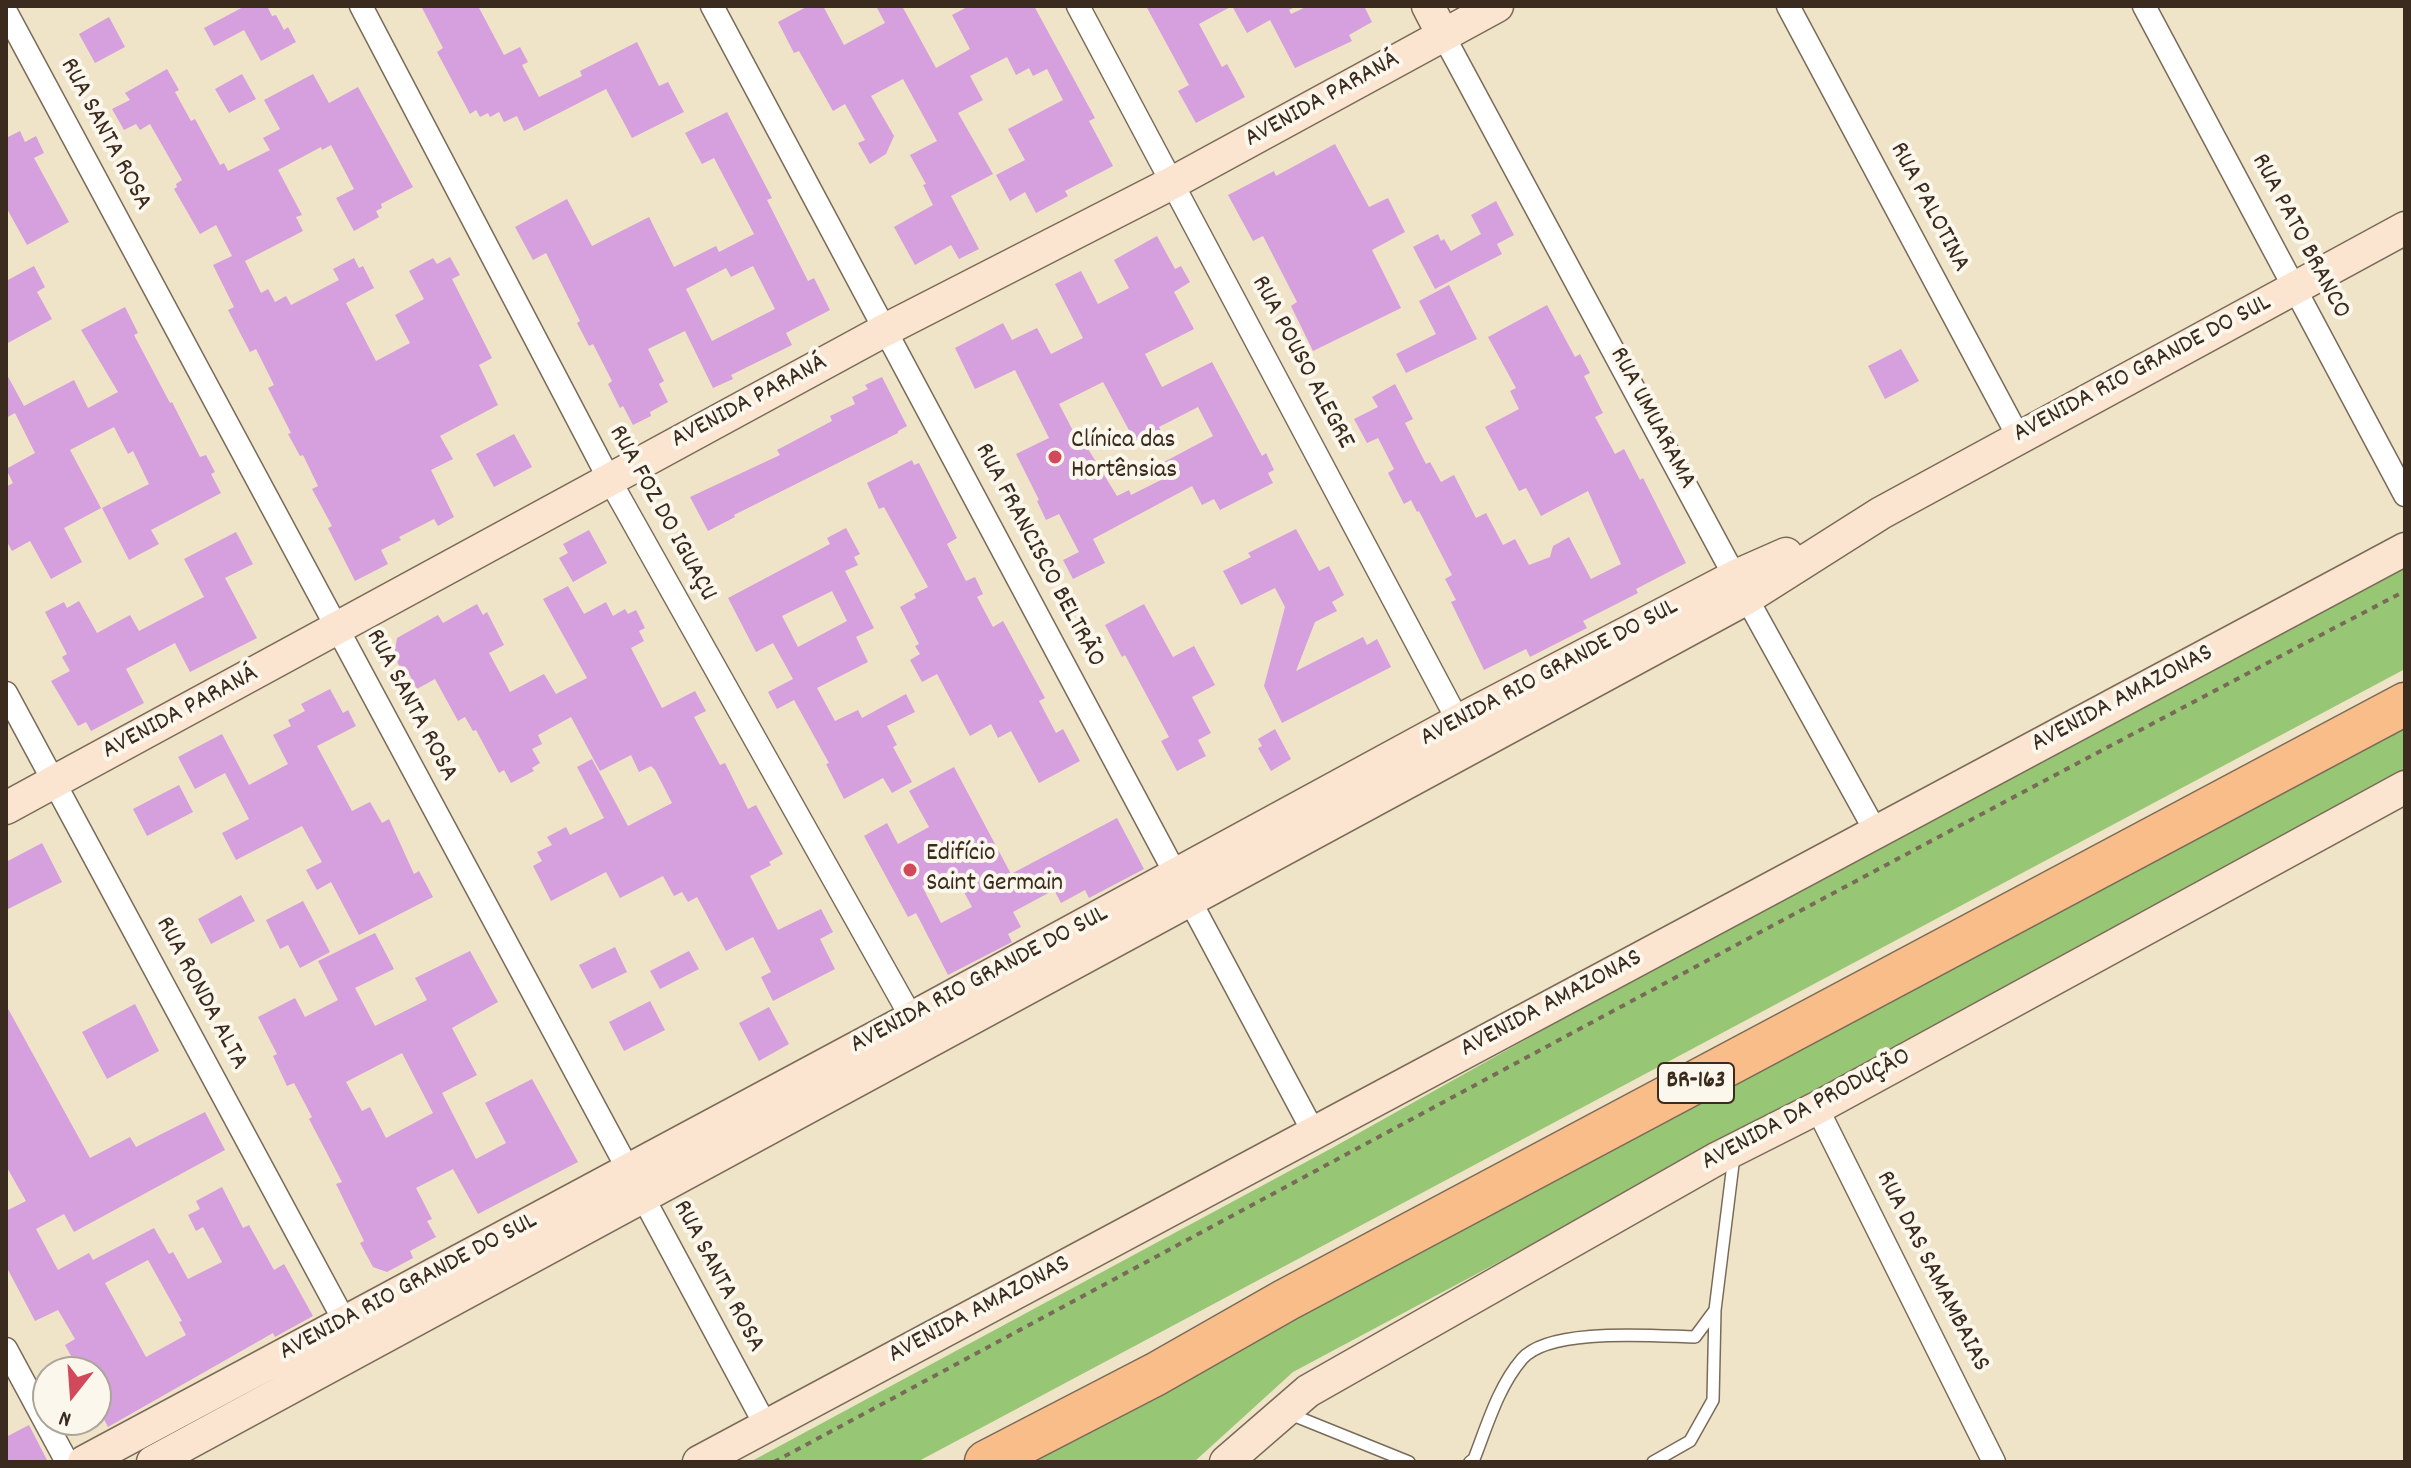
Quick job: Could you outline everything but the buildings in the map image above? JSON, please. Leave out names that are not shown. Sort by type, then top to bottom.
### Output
[{"type":"highway","name":"BR-163","points":[[986,1462],[1156,1374],[1286,1300],[2405,704]]},
{"type":"street","name":"RUA FOZ DO IGUAÇU","points":[[361,6],[609,479],[919,1030]]},
{"type":"street","name":"RUA FRANCISCO BELTRÃO","points":[[712,6],[1314,1133]]},
{"type":"street","name":"RUA POUSO ALEGRE","points":[[1078,6],[1465,734]]},
{"type":"street","name":"RUA UMUARAMA","points":[[1428,6],[1876,832]]},
{"type":"street","name":"AVENIDA PARANÁ","points":[[6,808],[885,330],[1174,182],[1497,6]]},
{"type":"street","name":"RUA PALOTINA","points":[[1788,6],[2018,436]]},
{"type":"street","name":"RUA PATO BRANCO","points":[[2144,6],[2405,495]]},
{"type":"street","name":"RUA SANTA ROSA","points":[[6,12],[766,1426]]},
{"type":"street","name":"AVENIDA RIO GRANDE DO SUL","points":[[153,1462],[635,1183],[1881,513],[2018,436],[2296,290],[2405,228]]},
{"type":"street","name":"AVENIDA AMAZONAS","points":[[699,1462],[2405,549]]},
{"type":"street","name":"RUA RONDA ALTA","points":[[6,693],[345,1322]]},
{"type":"street","name":"AVENIDA DA PRODUÇÃO","points":[[1226,1462],[1308,1391],[1735,1149],[1817,1108],[2405,787]]},
{"type":"street","name":"RUA DAS SAMAMBAIAS","points":[[1817,1108],[1994,1462]]},
{"type":"street","name":"AVENIDA RIO GRANDE DO SUL","points":[[84,1462],[345,1322],[635,1183]]},
{"type":"street","points":[[6,1349],[67,1462]]},
{"type":"lane","points":[[1653,1462],[1690,1441],[1713,1400],[1715,1310],[1735,1149]]},
{"type":"lane","points":[[1470,1462],[1474,1459],[1503,1389],[1523,1357],[1554,1341],[1623,1335],[1695,1337],[1715,1310]]},
{"type":"lane","points":[[1282,1411],[1409,1462]]},
{"type":"path","points":[[774,1462],[1893,859],[2405,591]]},
{"type":"green space","points":[[2405,567],[2405,669],[917,1462],[750,1462],[1332,1148],[1880,841]]},
{"type":"green space","points":[[2405,719],[2405,778],[1293,1372],[1194,1462],[1019,1462]]},
{"type":"place","name":"Clínica das Hortênsias","points":[[1055,457]]},
{"type":"place","name":"Edifício Saint Germain","points":[[910,870]]}]
